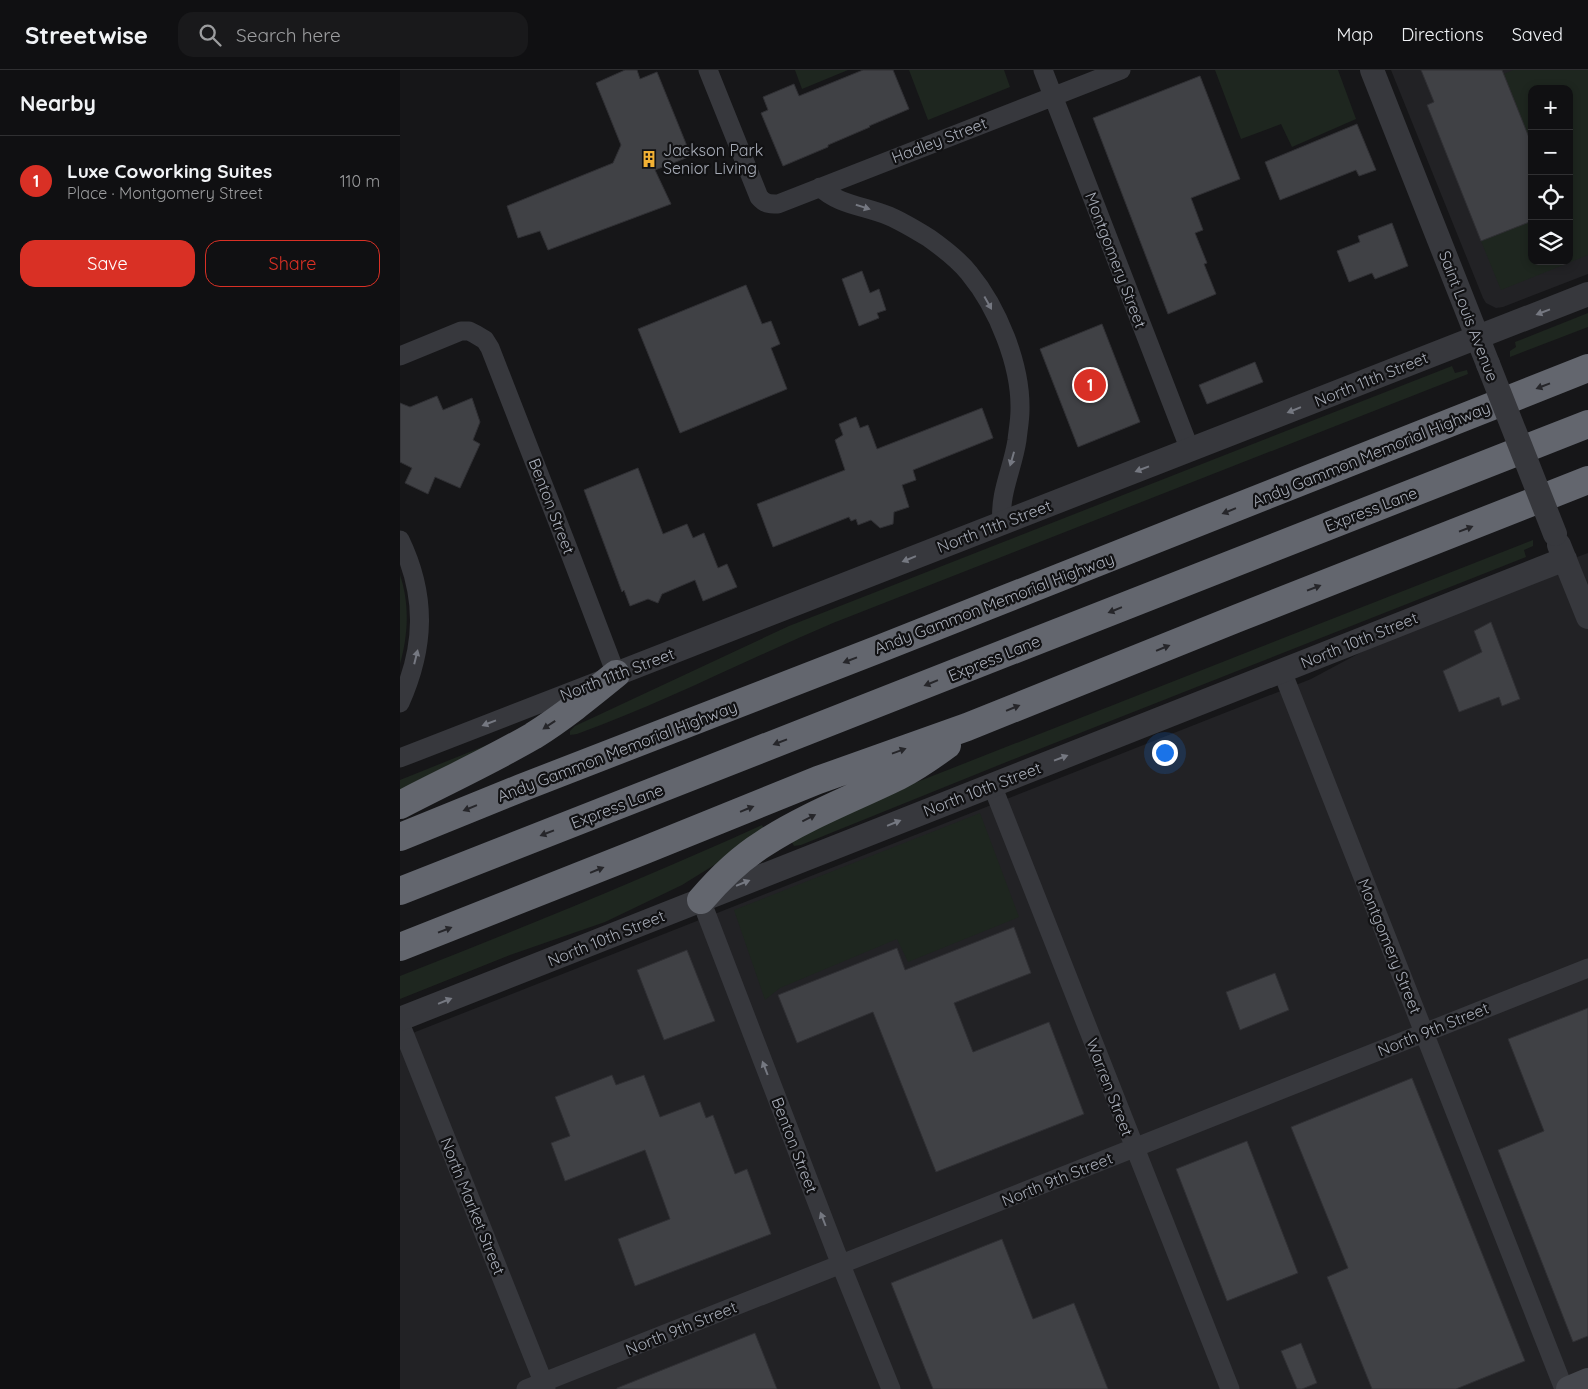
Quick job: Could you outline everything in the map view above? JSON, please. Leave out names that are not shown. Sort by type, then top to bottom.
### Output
[{"type":"highway","name":"Andy Gammon Memorial Highway","points":[[400,837],[1588,368]]},
{"type":"highway","name":"Express Lane","points":[[400,891],[1588,424]]},
{"type":"highway","points":[[400,947],[818,780],[968,727],[1588,480]]},
{"type":"highway","points":[[400,805],[504,753],[534,735],[572,710],[616,674]]},
{"type":"highway","points":[[701,900],[717,881],[763,844],[801,822],[900,775],[934,754],[968,727]]},
{"type":"main road","points":[[1569,1389],[1588,1381]]},
{"type":"street","name":"Hadley Street","points":[[708,70],[759,197],[764,203],[778,204],[1121,70]]},
{"type":"street","name":"Montgomery Street","points":[[1043,70],[1190,450]]},
{"type":"street","name":"Saint Louis Avenue","points":[[1372,70],[1588,618]]},
{"type":"street","points":[[820,187],[833,198],[890,216],[944,248],[969,272],[1000,324],[1012,354],[1018,382],[1020,410],[1017,443],[1003,496],[1002,522]]},
{"type":"street","name":"North 11th Street","points":[[400,758],[1588,294]]},
{"type":"street","name":"Benton Street","points":[[400,356],[461,331],[469,331],[485,340],[517,415],[616,674]]},
{"type":"street","points":[[400,540],[409,558],[417,591],[421,624],[417,653],[408,686],[400,703]]},
{"type":"street","name":"North 10th Street","points":[[400,1019],[1565,559]]},
{"type":"street","name":"Montgomery Street","points":[[1282,671],[1564,1389]]},
{"type":"street","name":"Warren Street","points":[[992,785],[1230,1389]]},
{"type":"street","name":"Benton Street","points":[[701,900],[841,1265],[891,1389]]},
{"type":"street","name":"North 9th Street","points":[[538,1387],[1588,968]]},
{"type":"street","name":"North Market Street","points":[[400,1024],[538,1387]]},
{"type":"shaded area","points":[[795,70],[848,70],[802,89]]},
{"type":"shaded area","points":[[909,70],[1004,70],[1010,87],[928,120]]},
{"type":"shaded area","points":[[1215,70],[1338,70],[1356,119],[1292,147],[1281,124],[1241,139]]},
{"type":"shaded area","points":[[1391,70],[1588,70],[1588,274],[1503,307],[1496,308],[1486,303]]},
{"type":"shaded area","points":[[1513,70],[1588,70],[1588,255],[1573,261],[1573,85],[1528,85],[1528,135],[1504,74]]},
{"type":"shaded area","points":[[1528,223],[1528,265],[1563,265],[1501,290],[1481,241]]},
{"type":"shaded area","points":[[1588,313],[1588,327],[1510,357],[1510,351],[1516,347],[1515,342]]},
{"type":"shaded area","points":[[1452,366],[1455,373],[1467,370],[1468,374],[833,623],[610,722],[570,735],[570,731],[575,726],[789,626]]},
{"type":"shaded area","points":[[1533,540],[1533,546],[1524,550],[1526,557],[801,845],[794,846],[790,839],[884,795]]},
{"type":"shaded area","points":[[1588,553],[1588,1389],[400,1389],[400,1038],[1311,679],[1455,602]]},
{"type":"shaded area","points":[[400,575],[407,609],[407,620],[400,664]]},
{"type":"shaded area","points":[[497,741],[400,795],[400,780]]},
{"type":"shaded area","points":[[980,813],[1019,917],[908,962],[897,939],[780,988],[765,1000],[734,910]]},
{"type":"shaded area","points":[[762,825],[766,833],[682,885],[605,922],[510,955],[400,999],[400,976],[582,903]]},
{"type":"building","name":"Jackson Park Senior Living","points":[[625,70],[637,70],[640,79],[657,72],[691,156],[655,170],[671,204],[548,250],[540,231],[518,238],[507,206],[613,163],[621,145],[596,83]]},
{"type":"building","points":[[863,70],[893,70],[909,109],[783,166],[761,113],[768,110],[763,97],[794,84],[799,96]]},
{"type":"building","points":[[1421,70],[1502,70],[1528,135],[1528,223],[1481,241],[1427,105],[1434,102]]},
{"type":"building","points":[[1200,76],[1240,179],[1191,198],[1203,230],[1195,233],[1207,263],[1204,264],[1216,294],[1168,314],[1093,118]]},
{"type":"building","points":[[1357,124],[1376,170],[1359,176],[1356,170],[1280,200],[1265,162]]},
{"type":"building","points":[[1392,223],[1408,266],[1375,279],[1372,273],[1349,282],[1337,251],[1360,242],[1358,236]]},
{"type":"building","points":[[862,271],[870,293],[879,289],[886,310],[877,313],[879,318],[859,326],[842,279]]},
{"type":"building","points":[[746,285],[762,324],[771,321],[780,344],[771,348],[787,389],[680,433],[638,329]]},
{"type":"building","points":[[1102,324],[1140,422],[1078,447],[1040,349]]},
{"type":"building","points":[[1255,362],[1263,382],[1207,404],[1199,385]]},
{"type":"building","points":[[437,396],[443,410],[472,398],[480,422],[473,440],[480,444],[460,488],[435,477],[428,494],[405,483],[412,468],[400,462],[400,403],[410,407]]},
{"type":"building","points":[[982,408],[993,438],[913,470],[916,480],[902,485],[909,507],[894,512],[893,524],[880,528],[871,520],[858,525],[856,519],[851,521],[849,517],[773,547],[757,504],[845,470],[835,440],[843,435],[839,424],[856,417],[860,428],[868,425],[877,449]]},
{"type":"building","points":[[638,468],[663,534],[687,524],[693,538],[704,533],[718,568],[727,564],[737,587],[703,601],[695,580],[662,594],[658,603],[648,599],[630,606],[624,590],[622,592],[584,490]]},
{"type":"building","points":[[1491,622],[1520,699],[1502,706],[1499,697],[1459,712],[1443,671],[1482,652],[1474,631]]},
{"type":"building","points":[[1014,927],[1031,973],[954,1003],[973,1052],[1049,1022],[1084,1114],[936,1172],[873,1012],[797,1043],[778,995],[897,948],[905,970]]},
{"type":"building","points":[[687,950],[715,1021],[664,1040],[637,970]]},
{"type":"building","points":[[1275,973],[1289,1010],[1240,1030],[1226,992]]},
{"type":"building","points":[[1588,1008],[1588,1336],[1573,1342],[1498,1150],[1544,1131],[1508,1039]]},
{"type":"building","points":[[612,1075],[616,1085],[644,1075],[660,1117],[700,1102],[706,1118],[713,1115],[735,1174],[747,1169],[771,1234],[635,1286],[618,1239],[670,1219],[645,1150],[565,1181],[551,1143],[570,1136],[555,1097]]},
{"type":"building","points":[[1412,1078],[1525,1361],[1456,1389],[1372,1389],[1327,1277],[1348,1268],[1291,1127]]},
{"type":"building","points":[[1247,1141],[1298,1273],[1227,1301],[1176,1169]]},
{"type":"building","points":[[1002,1239],[1033,1319],[1074,1303],[1108,1389],[933,1389],[891,1283]]},
{"type":"building","points":[[755,1333],[777,1389],[617,1389],[617,1388]]},
{"type":"building","points":[[1301,1343],[1317,1383],[1297,1389],[1281,1351]]},
{"type":"place","name":"Jackson Park Senior Living","points":[[649,159]]},
{"type":"place","name":"Luxe Coworking Suites","points":[[1090,385]]}]
